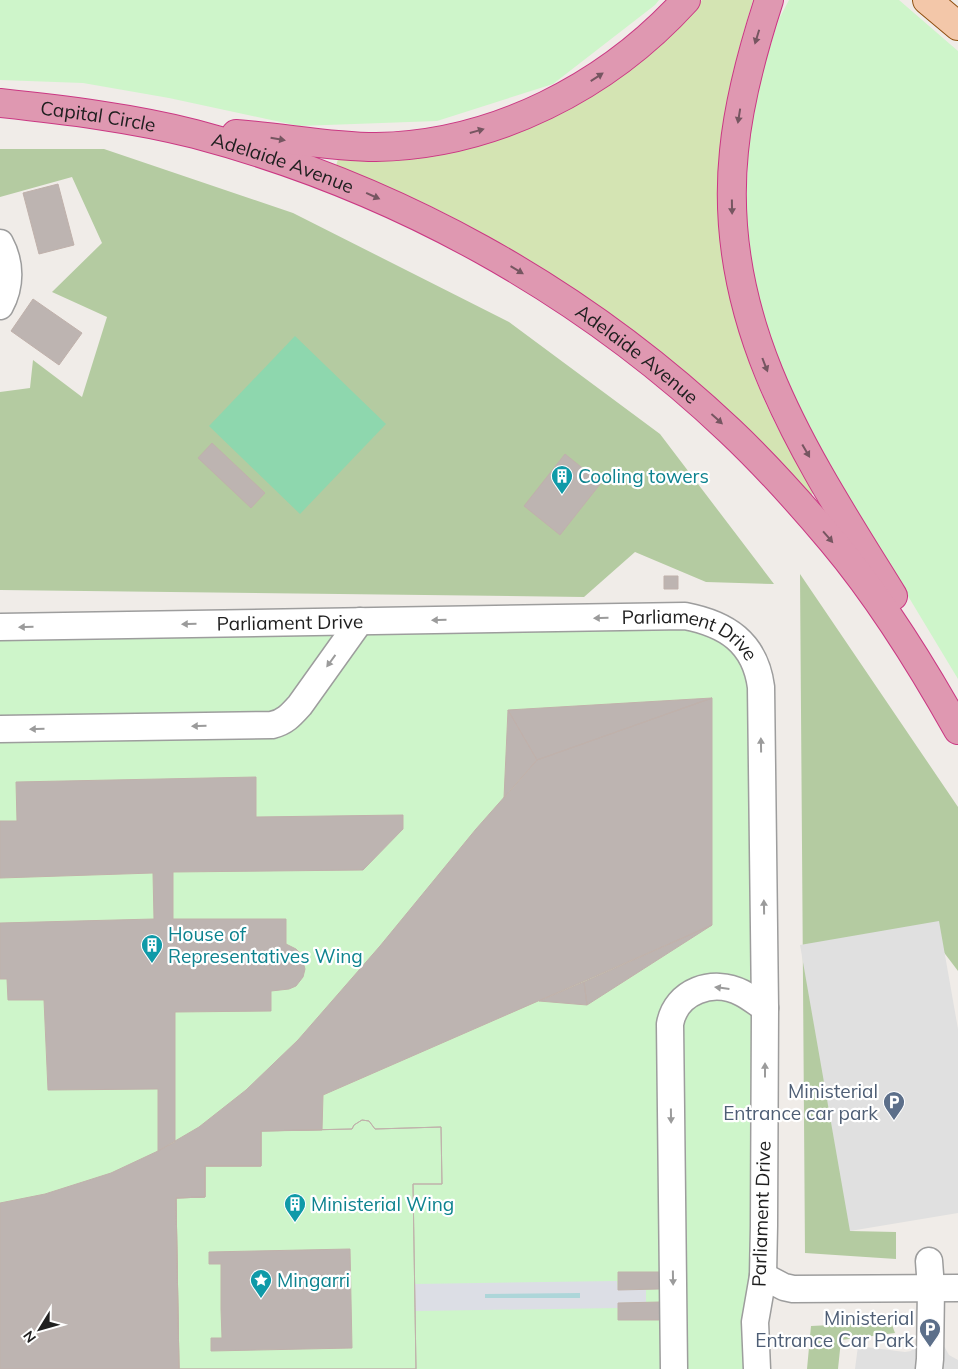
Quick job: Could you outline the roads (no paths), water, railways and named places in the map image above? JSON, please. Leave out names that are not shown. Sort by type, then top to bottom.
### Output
[{"type":"highway","points":[[194,134],[248,134],[299,142],[373,147],[419,144],[481,130],[544,107],[601,74],[652,34],[686,0]]},
{"type":"highway","points":[[769,0],[747,74],[732,168],[734,234],[747,312],[769,376],[798,437],[923,646],[958,709]]},
{"type":"highway","name":"Capital Circle","points":[[0,103],[63,110],[137,122],[194,134]]},
{"type":"highway","name":"Adelaide Avenue","points":[[194,134],[282,161],[353,187],[422,217],[488,252],[545,286],[615,334],[674,381],[730,431],[783,485],[833,542],[894,625],[958,730]]},
{"type":"main road","points":[[927,0],[958,26]]},
{"type":"street","points":[[0,243],[6,258],[8,279],[0,306]]},
{"type":"street","name":"Parliament Drive","points":[[0,628],[685,616],[710,621],[737,638],[754,661],[760,687],[765,1008],[763,1276],[755,1322],[757,1369]]},
{"type":"street","points":[[0,729],[272,725],[282,722],[290,717],[360,621]]},
{"type":"street","points":[[674,1369],[671,1018],[676,1007],[687,996],[694,992],[718,986],[742,993],[765,1008]]},
{"type":"street","points":[[929,1261],[931,1288],[929,1369]]},
{"type":"street","points":[[763,1276],[784,1287],[793,1289],[958,1288]]},
{"type":"water","points":[[580,1293],[580,1298],[485,1298],[485,1294]]},
{"type":"place","name":"Cooling towers","points":[[562,495]]},
{"type":"place","name":"House of Representatives Wing","points":[[152,964]]},
{"type":"place","name":"Ministerial Entrance car park","points":[[894,1121]]},
{"type":"place","name":"Ministerial Wing","points":[[295,1223]]},
{"type":"place","name":"Mingarri","points":[[261,1299]]},
{"type":"place","name":"Ministerial Entrance Car Park","points":[[930,1348]]}]
